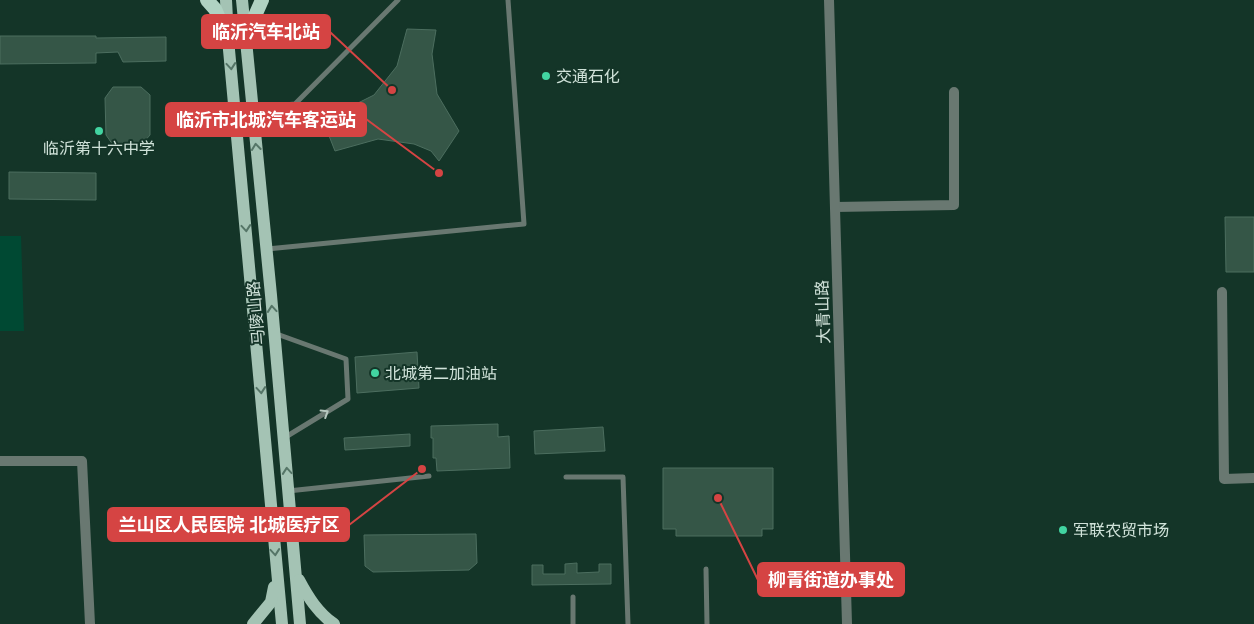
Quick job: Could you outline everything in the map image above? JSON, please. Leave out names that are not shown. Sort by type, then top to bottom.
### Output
[{"type":"highway","points":[[208,0],[215,9],[228,39]]},
{"type":"highway","points":[[246,36],[262,0]]},
{"type":"main road","name":"马陵山路","points":[[226,0],[282,624]]},
{"type":"main road","name":"马陵山路","points":[[242,0],[300,624]]},
{"type":"main road","points":[[253,624],[271,602],[277,572]]},
{"type":"main road","points":[[296,574],[310,600],[334,624]]},
{"type":"street","name":"大青山路","points":[[829,0],[847,624]]},
{"type":"street","points":[[835,207],[954,205],[954,92]]},
{"type":"street","points":[[1222,292],[1224,479],[1254,478]]},
{"type":"street","points":[[0,461],[82,461],[90,624]]},
{"type":"lane","points":[[253,108],[295,104],[398,0]]},
{"type":"lane","points":[[266,249],[524,224],[508,0]]},
{"type":"lane","points":[[274,333],[346,359],[348,399],[284,439]]},
{"type":"lane","points":[[288,491],[429,476]]},
{"type":"lane","points":[[566,477],[623,476],[628,624]]},
{"type":"lane","points":[[706,569],[707,624]]},
{"type":"lane","points":[[573,597],[574,624]]},
{"type":"green space","points":[[0,236],[21,236],[24,331],[0,331]]},
{"type":"building","points":[[407,29],[436,30],[432,54],[437,94],[459,131],[439,161],[431,151],[414,144],[378,139],[335,151],[322,118],[340,112],[374,95],[397,66]]},
{"type":"building","points":[[0,36],[166,37],[166,61],[123,62],[118,52],[96,53],[96,63],[0,64]]},
{"type":"building","points":[[113,87],[141,87],[150,95],[150,135],[142,144],[113,145],[106,135],[105,98]]},
{"type":"building","points":[[9,172],[96,173],[96,200],[9,199]]},
{"type":"building","points":[[1225,217],[1254,217],[1254,272],[1226,272]]},
{"type":"building","points":[[417,352],[419,388],[357,393],[355,357]]},
{"type":"building","points":[[498,424],[498,437],[509,436],[510,468],[437,471],[436,458],[433,458],[431,426]]},
{"type":"building","points":[[603,427],[605,451],[535,454],[534,431]]},
{"type":"building","points":[[410,434],[410,446],[345,450],[344,438]]},
{"type":"building","points":[[663,468],[773,468],[773,529],[762,529],[762,536],[676,536],[676,529],[663,529]]},
{"type":"building","points":[[476,534],[477,563],[469,570],[373,572],[365,566],[364,535]]},
{"type":"building","points":[[577,563],[577,573],[599,572],[599,564],[611,564],[611,584],[532,585],[532,565],[543,565],[543,574],[565,574],[565,564]]},
{"type":"place","name":"交通石化","points":[[546,76]]},
{"type":"place","name":"临沂汽车北站","points":[[392,90]]},
{"type":"place","name":"临沂第十六中学","points":[[99,131]]},
{"type":"place","name":"临沂市北城汽车客运站","points":[[439,173]]},
{"type":"place","name":"北城第二加油站","points":[[375,373]]},
{"type":"place","name":"兰山区人民医院 北城医疗区","points":[[422,469]]},
{"type":"place","name":"柳青街道办事处","points":[[718,498]]},
{"type":"place","name":"军联农贸市场","points":[[1063,530]]}]
